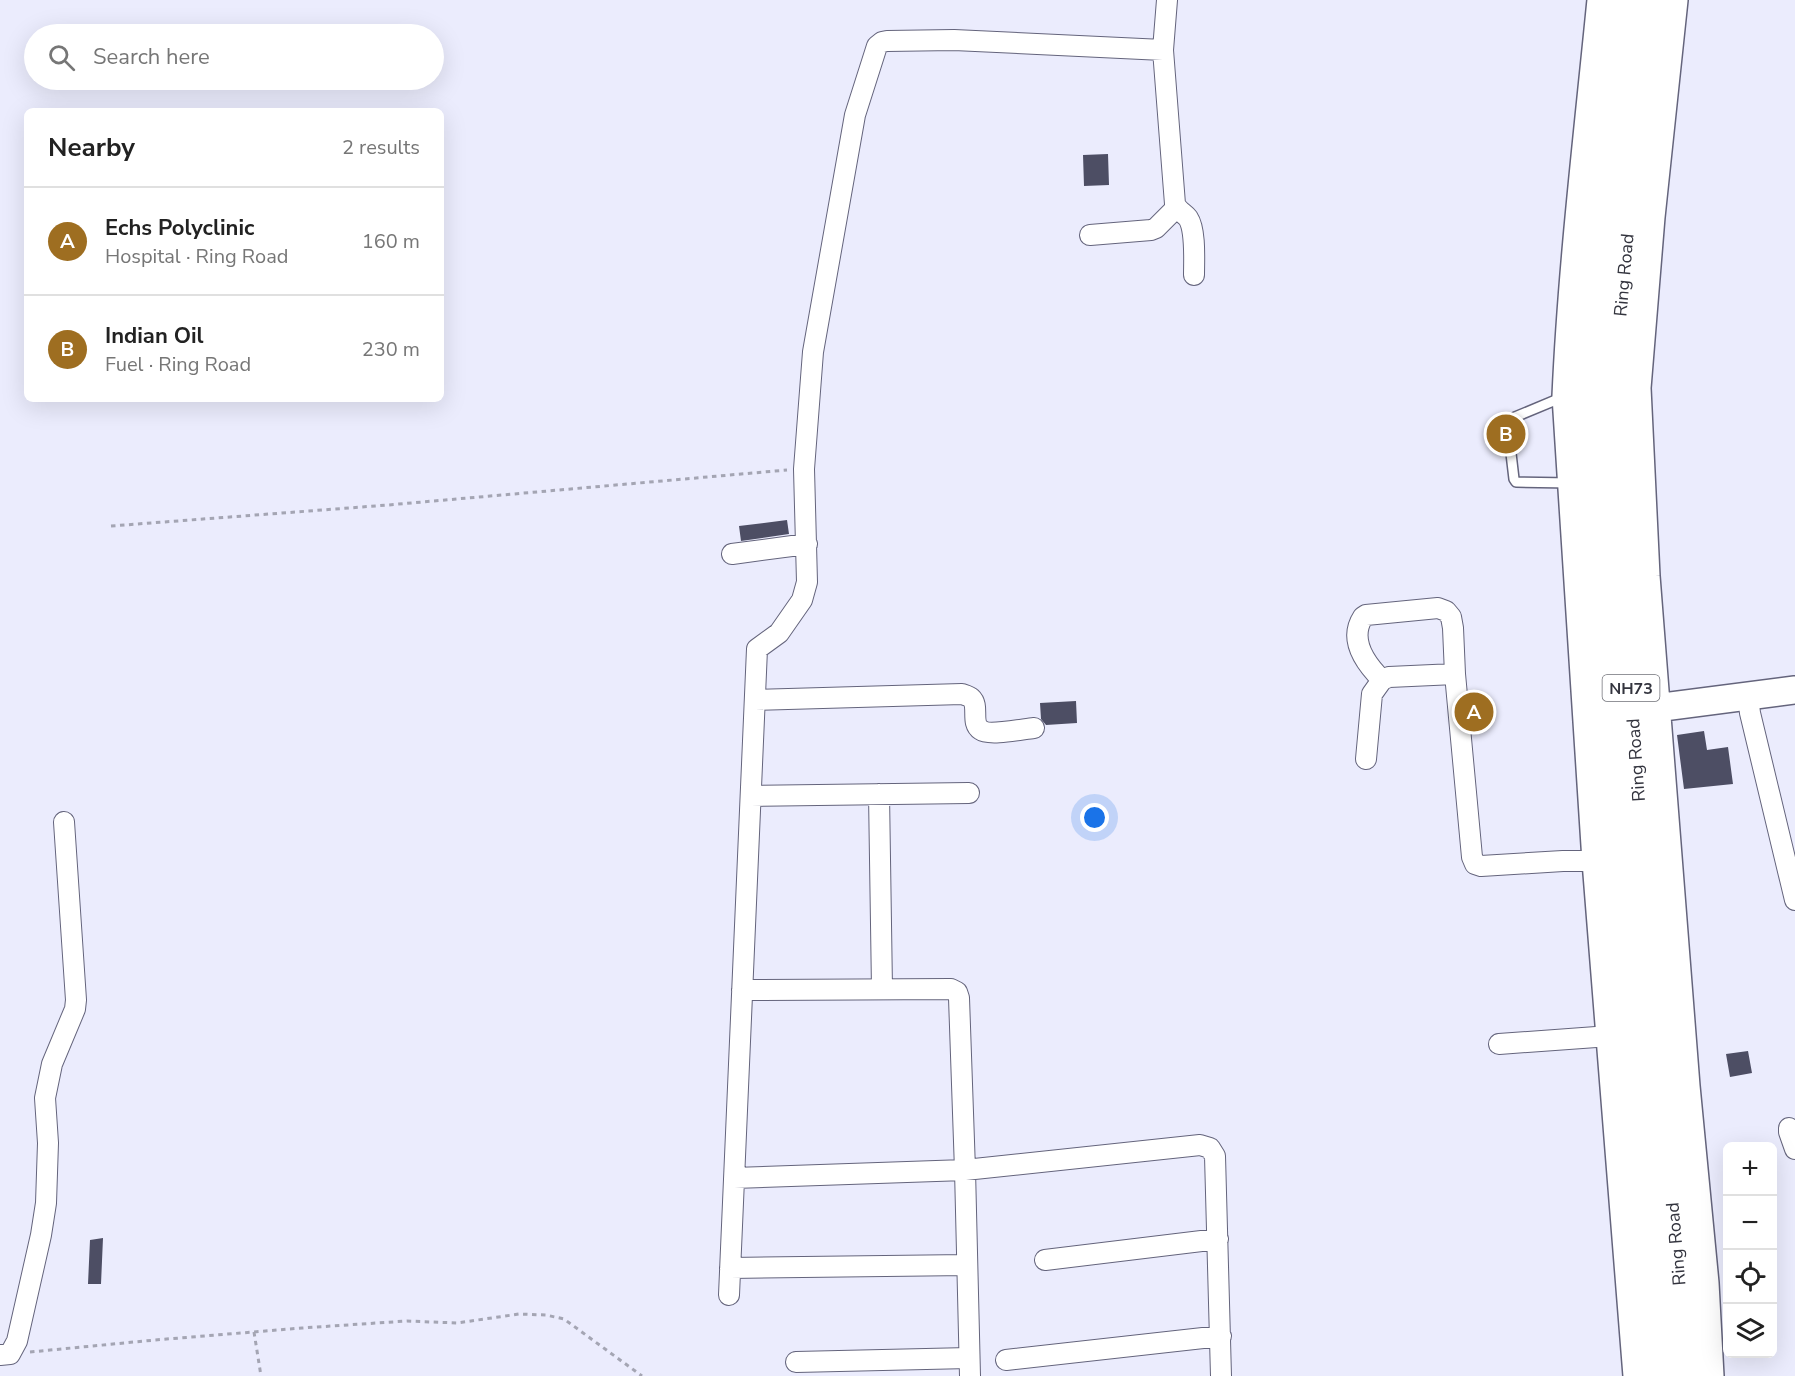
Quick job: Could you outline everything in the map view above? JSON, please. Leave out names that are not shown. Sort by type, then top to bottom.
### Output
[{"type":"highway","name":"Ring Road","points":[[1625,0],[1605,182],[1593,322],[1595,392],[1582,482],[1607,719],[1640,971],[1692,1289],[1686,1376]]},
{"type":"highway","name":"Ring Road","points":[[1649,0],[1620,322],[1595,392],[1620,512],[1645,717],[1640,971],[1659,1376]]},
{"type":"street","points":[[1167,0],[1163,50],[1176,208],[1189,220],[1192,231],[1194,275]]},
{"type":"street","points":[[1595,392],[1569,345],[1601,0]]},
{"type":"street","points":[[1595,392],[1651,217],[1674,0]]},
{"type":"street","points":[[729,1295],[757,649],[779,633],[802,600],[807,582],[804,469],[813,352],[855,115],[877,46],[887,41],[954,40],[1163,50]]},
{"type":"street","points":[[1090,234],[1151,230],[1156,228],[1176,208]]},
{"type":"street","points":[[1582,482],[1596,861],[1640,971],[1610,1036],[1637,1376]]},
{"type":"street","points":[[732,554],[807,544]]},
{"type":"street","points":[[1382,680],[1367,665],[1359,648],[1358,631],[1362,617],[1438,608],[1446,611],[1451,617],[1453,628],[1455,674],[1472,856],[1475,864],[1481,866],[1596,861]]},
{"type":"street","points":[[1366,759],[1372,694],[1382,680],[1389,677],[1455,674]]},
{"type":"street","points":[[1749,705],[1795,690]]},
{"type":"street","points":[[755,700],[962,694],[971,698],[976,723],[984,732],[1034,728]]},
{"type":"street","points":[[1645,717],[1749,705],[1795,707]]},
{"type":"street","points":[[1749,705],[1792,873],[1795,900]]},
{"type":"street","points":[[751,796],[969,793]]},
{"type":"street","points":[[879,794],[882,989]]},
{"type":"street","points":[[5,1354],[17,1341],[41,1234],[46,1203],[48,1143],[45,1098],[52,1064],[75,1009],[76,1000],[64,822]]},
{"type":"street","points":[[742,990],[951,989],[957,992],[959,998],[969,1367],[796,1362]]},
{"type":"street","points":[[1499,1044],[1610,1036]]},
{"type":"street","points":[[1789,1128],[1795,1149]]},
{"type":"street","points":[[734,1178],[965,1170],[1200,1145],[1210,1148],[1215,1156],[1221,1376]]},
{"type":"street","points":[[1045,1260],[1218,1239]]},
{"type":"street","points":[[730,1268],[967,1265]]},
{"type":"street","points":[[1692,1289],[1710,1376]]},
{"type":"street","points":[[1006,1360],[1221,1336]]},
{"type":"lane","points":[[1582,482],[1516,482],[1508,428],[1515,417],[1595,392]]},
{"type":"path","points":[[111,526],[804,469]]},
{"type":"path","points":[[5,1354],[407,1321],[457,1323],[519,1314],[546,1315],[564,1319],[642,1376]]},
{"type":"path","points":[[254,1332],[261,1376]]},
{"type":"building","points":[[1108,154],[1109,185],[1084,186],[1083,155]]},
{"type":"building","points":[[787,520],[789,534],[741,541],[739,526]]},
{"type":"building","points":[[1076,701],[1077,723],[1046,725],[1041,719],[1040,703]]},
{"type":"building","points":[[1704,731],[1707,750],[1728,747],[1733,784],[1684,789],[1677,735]]},
{"type":"building","points":[[1748,1051],[1752,1073],[1730,1077],[1726,1054]]},
{"type":"building","points":[[103,1238],[101,1284],[88,1284],[90,1240]]},
{"type":"place","name":"Indian Oil","points":[[1506,434]]},
{"type":"place","name":"Echs Polyclinic","points":[[1474,712]]}]
